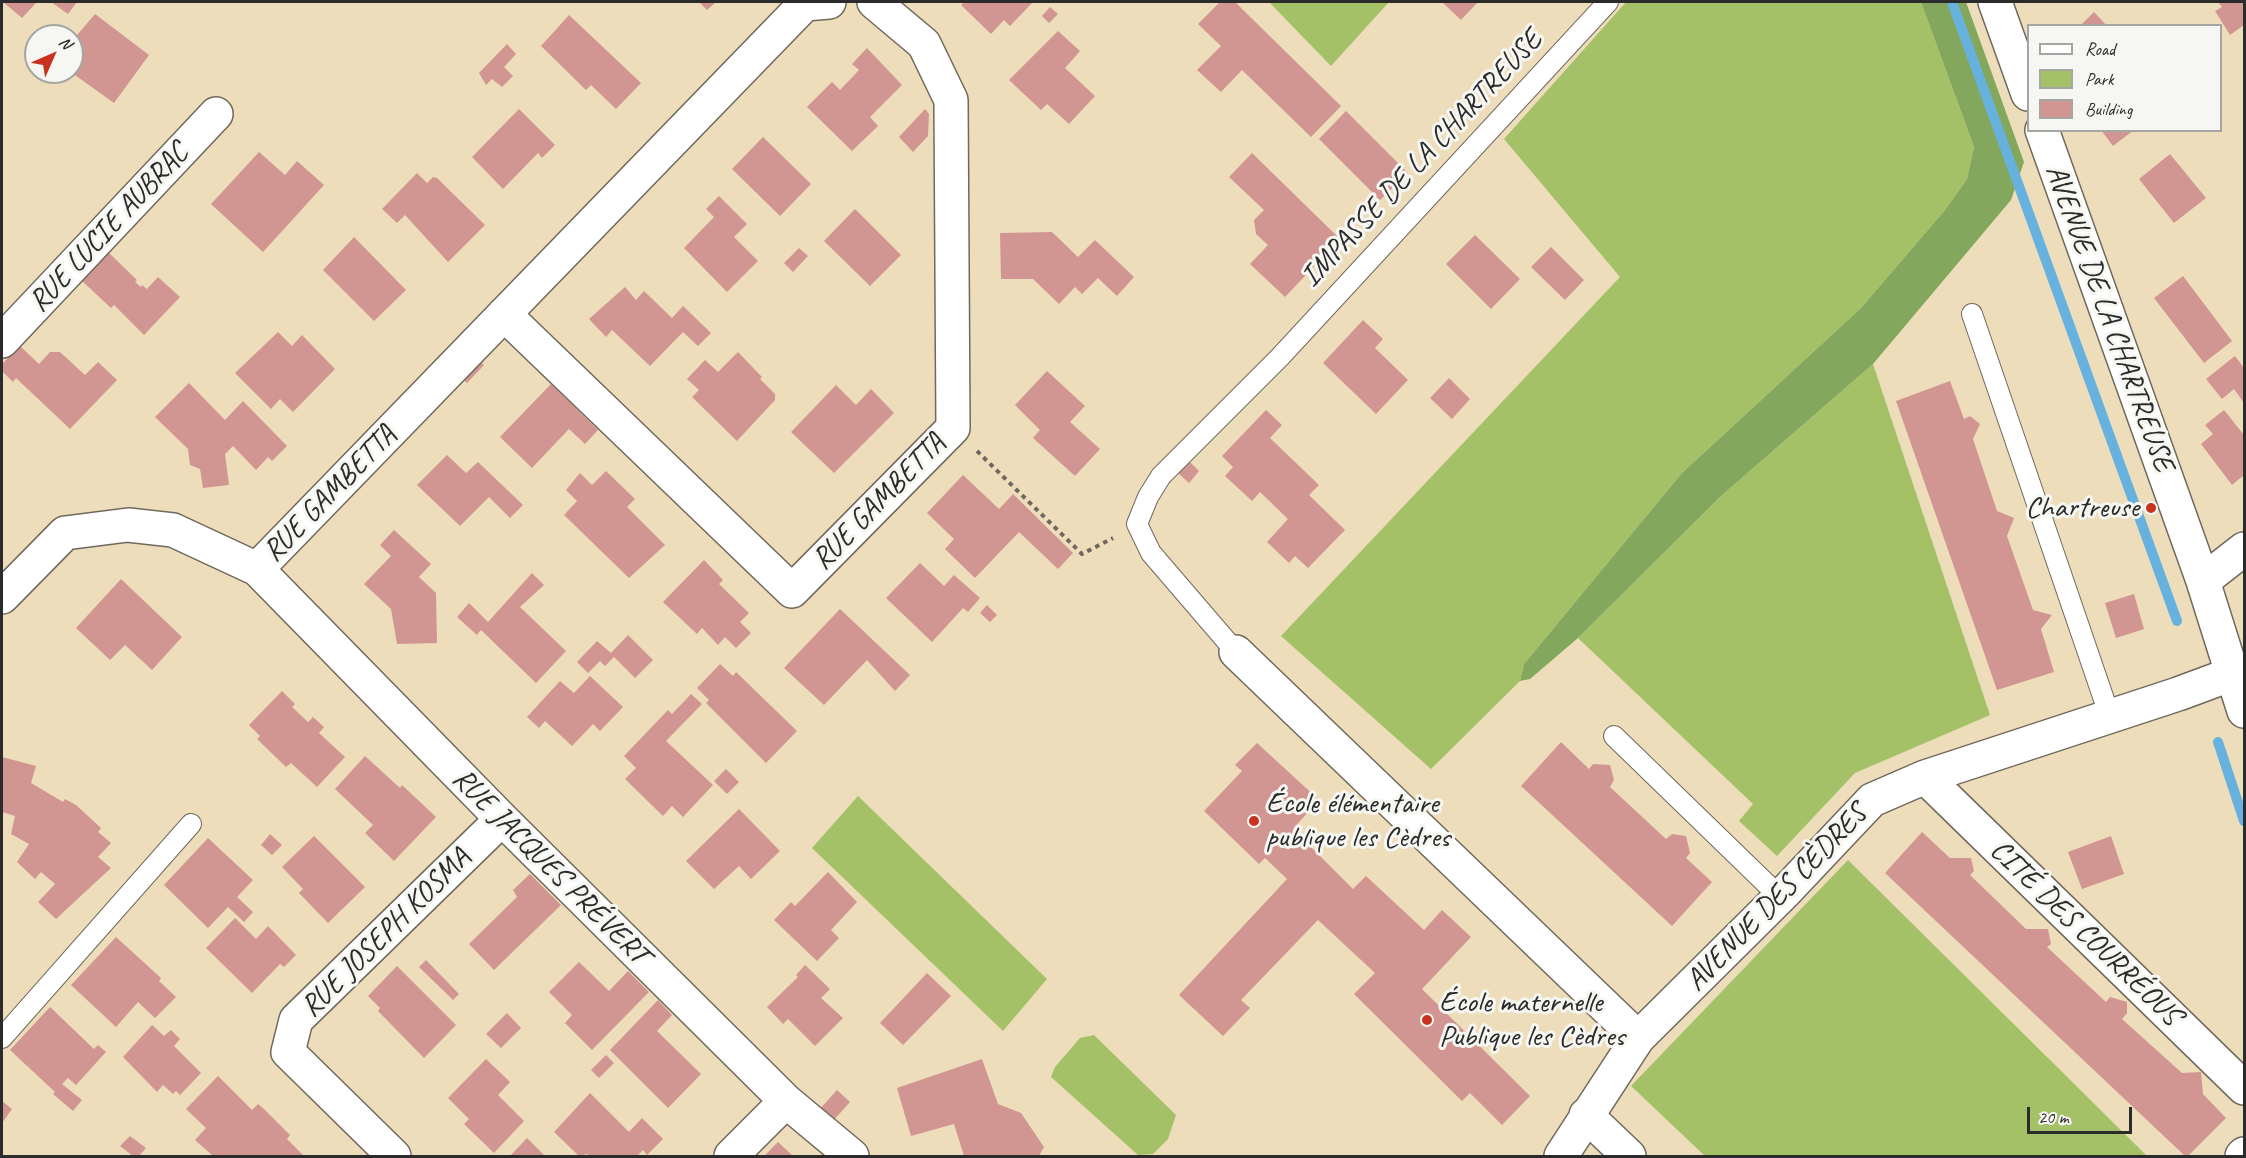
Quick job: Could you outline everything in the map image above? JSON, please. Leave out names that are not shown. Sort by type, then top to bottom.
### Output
[{"type":"street","name":"RUE GAMBETTA","points":[[2,597],[64,533],[128,525],[173,530],[257,569],[805,4],[829,2]]},
{"type":"street","name":"RUE GAMBETTA","points":[[504,314],[792,591],[953,428],[951,99],[924,44],[874,2]]},
{"type":"street","points":[[1995,2],[2027,91]]},
{"type":"street","name":"RUE LUCIE AUBRAC","points":[[2,341],[216,114]]},
{"type":"street","name":"AVENUE DE LA CHARTREUSE","points":[[2043,132],[2204,581],[2244,711]]},
{"type":"street","points":[[2204,581],[2244,549]]},
{"type":"street","name":"RUE JACQUES PRÉVERT","points":[[257,569],[502,819],[786,1101],[852,1156]]},
{"type":"street","points":[[1236,652],[1638,1038]]},
{"type":"street","name":"AVENUE DES CÈDRES","points":[[1561,1156],[1638,1038],[1780,897],[1872,800],[1925,777],[2110,717],[2232,674]]},
{"type":"street","name":"CITÉ DES COURRÉOUS","points":[[1925,777],[2244,1088]]},
{"type":"street","name":"RUE JOSEPH KOSMA","points":[[394,1156],[288,1052],[296,1020],[502,819]]},
{"type":"street","points":[[730,1156],[786,1101]]},
{"type":"street","points":[[1586,1115],[1629,1156]]},
{"type":"lane","name":"IMPASSE DE LA CHARTREUSE","points":[[1137,524],[1148,497],[1161,476],[1280,357],[1608,2]]},
{"type":"lane","points":[[1972,314],[2110,717]]},
{"type":"lane","points":[[1137,524],[1151,553],[1236,652]]},
{"type":"lane","points":[[1614,736],[1780,897]]},
{"type":"lane","points":[[2,1038],[191,824]]},
{"type":"path","points":[[953,428],[1082,554],[1137,524]]},
{"type":"green space","points":[[1269,2],[1389,2],[1331,66]]},
{"type":"green space","points":[[1626,2],[1921,2],[1974,147],[1967,179],[1945,210],[1861,308],[1682,473],[1524,664],[1520,681],[1431,769],[1281,636],[1620,277],[1504,139]]},
{"type":"green space","points":[[1921,2],[1966,2],[2024,162],[2011,200],[1873,364],[1721,496],[1578,638],[1530,679],[1520,681],[1524,664],[1682,473],[1861,308],[1945,210],[1967,179],[1974,147]]},
{"type":"green space","points":[[1873,364],[1990,715],[1855,773],[1777,856],[1739,821],[1753,804],[1578,638],[1721,496]]},
{"type":"green space","points":[[858,796],[1047,979],[1003,1031],[812,848]]},
{"type":"green space","points":[[1848,860],[2147,1156],[1705,1156],[1631,1086]]},
{"type":"green space","points":[[1094,1035],[1176,1115],[1168,1139],[1153,1154],[1138,1155],[1051,1077],[1055,1067],[1080,1038]]},
{"type":"building","points":[[3,2],[37,2],[22,18]]},
{"type":"building","points":[[51,2],[77,2],[68,14]]},
{"type":"building","points":[[699,2],[716,2],[707,10]]},
{"type":"building","points":[[964,2],[1033,2],[1010,26],[1004,20],[991,34],[961,5]]},
{"type":"building","points":[[1220,2],[1235,2],[1341,106],[1311,137],[1242,70],[1221,92],[1197,70],[1221,46],[1198,24]]},
{"type":"building","points":[[1442,2],[1478,2],[1461,20]]},
{"type":"building","points":[[2218,2],[2244,2],[2244,25],[2230,35],[2215,11],[2222,7]]},
{"type":"building","points":[[1050,7],[1058,14],[1049,23],[1042,16]]},
{"type":"building","points":[[2094,12],[2105,24],[2082,24]]},
{"type":"building","points":[[95,14],[149,55],[114,103],[84,82],[84,27]]},
{"type":"building","points":[[569,15],[641,83],[616,109],[591,85],[586,90],[541,46]]},
{"type":"building","points":[[1058,31],[1080,51],[1065,68],[1095,96],[1069,124],[1047,104],[1041,110],[1009,80]]},
{"type":"building","points":[[507,44],[516,54],[504,67],[513,76],[502,87],[492,79],[486,85],[479,73]]},
{"type":"building","points":[[867,48],[902,85],[870,117],[878,126],[852,151],[807,107],[832,82],[840,90],[859,70],[852,64]]},
{"type":"building","points":[[519,109],[555,145],[542,158],[538,153],[503,189],[472,157]]},
{"type":"building","points":[[925,109],[929,114],[928,136],[913,152],[899,137]]},
{"type":"building","points":[[1346,111],[1408,173],[1380,200],[1319,139]]},
{"type":"building","points":[[2102,132],[2131,132],[2113,146]]},
{"type":"building","points":[[763,137],[811,184],[780,216],[732,169]]},
{"type":"building","points":[[259,152],[285,175],[297,161],[324,185],[263,252],[211,204]]},
{"type":"building","points":[[1252,153],[1340,239],[1285,297],[1250,264],[1268,245],[1256,234],[1254,220],[1264,210],[1229,177]]},
{"type":"building","points":[[2170,154],[2206,198],[2174,223],[2139,179]]},
{"type":"building","points":[[417,173],[427,183],[433,177],[437,178],[485,225],[448,262],[405,215],[397,223],[382,209]]},
{"type":"building","points":[[719,196],[747,224],[734,237],[758,261],[727,292],[684,248],[714,217],[706,209]]},
{"type":"building","points":[[855,209],[901,255],[870,286],[824,241]]},
{"type":"building","points":[[1052,232],[1078,257],[1095,240],[1134,277],[1117,296],[1098,278],[1082,294],[1075,287],[1059,304],[1033,279],[1001,279],[1000,233]]},
{"type":"building","points":[[1475,235],[1520,279],[1491,309],[1446,264]]},
{"type":"building","points":[[354,237],[406,290],[374,321],[323,270]]},
{"type":"building","points":[[1551,247],[1584,280],[1565,300],[1531,267]]},
{"type":"building","points":[[799,248],[808,256],[793,272],[784,263]]},
{"type":"building","points":[[108,252],[137,280],[135,282],[141,287],[142,285],[147,289],[158,277],[180,297],[144,335],[114,305],[111,308],[81,280]]},
{"type":"building","points":[[2183,276],[2232,341],[2204,363],[2154,298]]},
{"type":"building","points":[[625,287],[636,300],[644,291],[672,318],[683,306],[711,333],[698,346],[683,332],[650,366],[612,330],[606,337],[589,319]]},
{"type":"building","points":[[1363,320],[1383,339],[1375,348],[1408,380],[1376,414],[1323,363]]},
{"type":"building","points":[[278,332],[292,346],[302,335],[335,369],[293,412],[280,399],[271,409],[235,373]]},
{"type":"building","points":[[20,346],[39,364],[50,352],[60,352],[85,375],[98,362],[117,380],[70,429],[16,378],[13,382],[2,371],[2,364]]},
{"type":"building","points":[[738,352],[762,377],[760,379],[775,394],[775,400],[737,441],[692,397],[699,390],[687,379],[705,360],[718,372]]},
{"type":"building","points":[[473,355],[484,365],[467,383],[456,372]]},
{"type":"building","points":[[2235,356],[2244,368],[2244,403],[2234,389],[2222,399],[2206,379]]},
{"type":"building","points":[[1047,371],[1085,406],[1070,422],[1100,449],[1075,476],[1033,438],[1040,430],[1015,405]]},
{"type":"building","points":[[1449,378],[1470,399],[1452,419],[1430,398]]},
{"type":"building","points":[[1950,381],[1964,419],[1970,416],[1980,424],[1973,439],[1997,511],[2014,518],[2007,536],[2033,610],[2052,615],[2041,629],[2054,672],[1997,690],[1896,401]]},
{"type":"building","points":[[189,383],[225,420],[243,401],[287,446],[272,461],[268,457],[256,470],[233,446],[225,454],[229,485],[203,488],[200,469],[190,465],[188,449],[155,417]]},
{"type":"building","points":[[551,384],[598,430],[585,444],[569,429],[532,468],[500,437]]},
{"type":"building","points":[[836,385],[856,405],[871,389],[894,413],[834,473],[791,432]]},
{"type":"building","points":[[1266,410],[1282,425],[1270,438],[1319,485],[1309,495],[1345,530],[1308,568],[1295,556],[1289,563],[1267,542],[1288,519],[1260,492],[1252,501],[1225,476],[1233,467],[1222,456]]},
{"type":"building","points":[[2224,410],[2244,435],[2244,475],[2232,485],[2201,444],[2213,434],[2205,425]]},
{"type":"building","points":[[447,455],[466,473],[478,462],[523,505],[510,518],[489,497],[460,526],[417,485]]},
{"type":"building","points":[[1189,461],[1199,471],[1189,483],[1178,473]]},
{"type":"building","points":[[606,471],[635,499],[627,507],[665,545],[629,578],[564,515],[577,501],[566,490],[580,473],[592,485]]},
{"type":"building","points":[[963,475],[999,509],[1013,494],[1073,553],[1058,569],[1019,532],[975,578],[945,549],[954,539],[927,513]]},
{"type":"building","points":[[394,530],[431,564],[419,577],[436,593],[437,643],[397,644],[391,609],[364,584],[391,556],[380,545]]},
{"type":"building","points":[[704,560],[723,580],[719,584],[749,613],[740,622],[751,633],[736,648],[725,637],[718,645],[702,628],[697,634],[663,602]]},
{"type":"building","points":[[920,563],[944,586],[954,575],[980,598],[968,612],[963,608],[932,642],[886,598]]},
{"type":"building","points":[[532,573],[544,585],[520,607],[566,651],[536,683],[481,630],[477,635],[457,617],[469,603],[488,622]]},
{"type":"building","points":[[121,579],[182,637],[152,670],[125,645],[110,660],[76,628]]},
{"type":"building","points":[[2134,594],[2144,629],[2116,638],[2105,603]]},
{"type":"building","points":[[987,605],[997,615],[990,622],[980,613]]},
{"type":"building","points":[[840,609],[910,675],[895,691],[867,660],[824,705],[784,668]]},
{"type":"building","points":[[628,635],[653,660],[635,678],[614,657],[605,666],[600,661],[588,673],[577,662],[597,641],[611,653]]},
{"type":"building","points":[[720,664],[733,676],[736,672],[797,731],[766,763],[706,703],[709,700],[697,688]]},
{"type":"building","points":[[590,676],[623,707],[600,731],[593,724],[572,746],[545,721],[539,728],[527,717],[560,681],[574,693]]},
{"type":"building","points":[[282,691],[295,704],[292,707],[308,722],[313,717],[324,727],[319,733],[345,757],[317,787],[291,763],[286,767],[257,739],[260,736],[249,725]]},
{"type":"building","points":[[691,694],[702,704],[666,741],[713,785],[683,817],[672,806],[663,816],[625,779],[636,768],[624,756],[668,710],[672,714]]},
{"type":"building","points":[[1561,742],[1589,769],[1593,764],[1610,765],[1614,780],[1610,787],[1666,839],[1672,834],[1686,836],[1690,853],[1686,858],[1712,882],[1672,926],[1521,786]]},
{"type":"building","points":[[1257,743],[1319,800],[1293,829],[1353,889],[1366,876],[1424,930],[1442,910],[1471,937],[1422,989],[1530,1096],[1502,1125],[1470,1093],[1462,1101],[1354,994],[1375,973],[1318,920],[1241,1000],[1250,1008],[1223,1036],[1179,995],[1287,879],[1265,858],[1259,864],[1204,811],[1242,771],[1235,765]]},
{"type":"building","points":[[365,756],[400,788],[402,785],[436,817],[394,861],[365,833],[373,825],[335,789]]},
{"type":"building","points":[[2,757],[36,766],[31,783],[63,802],[65,799],[76,805],[101,828],[98,832],[111,843],[98,857],[111,868],[56,919],[38,902],[55,884],[41,872],[35,879],[17,862],[29,844],[11,834],[15,816],[2,812]]},
{"type":"building","points":[[726,769],[739,782],[727,794],[714,781]]},
{"type":"building","points":[[739,809],[780,851],[751,879],[739,866],[714,889],[686,861]]},
{"type":"building","points":[[1922,832],[1950,858],[1971,858],[1974,871],[1970,875],[2026,929],[2048,929],[2051,944],[2047,947],[2106,1002],[2110,997],[2127,1002],[2127,1013],[2122,1019],[2182,1073],[2201,1072],[2203,1094],[2226,1118],[2188,1156],[2185,1156],[1885,873]]},
{"type":"building","points":[[270,834],[282,845],[272,855],[261,845]]},
{"type":"building","points":[[314,836],[365,887],[328,923],[299,893],[303,889],[282,867]]},
{"type":"building","points":[[2111,836],[2124,874],[2082,889],[2068,852]]},
{"type":"building","points":[[208,838],[253,880],[237,897],[253,912],[244,922],[228,907],[208,928],[164,885]]},
{"type":"building","points":[[828,872],[857,902],[831,930],[839,938],[817,961],[774,920],[791,902],[795,906]]},
{"type":"building","points":[[530,874],[561,905],[494,970],[469,944],[517,897],[513,890]]},
{"type":"building","points":[[235,918],[256,939],[268,926],[296,955],[284,967],[280,964],[252,993],[206,948]]},
{"type":"building","points":[[116,937],[161,978],[159,981],[176,997],[155,1018],[138,1002],[116,1027],[71,985]]},
{"type":"building","points":[[426,960],[459,994],[453,1000],[419,967]]},
{"type":"building","points":[[579,962],[609,991],[628,971],[649,992],[592,1050],[565,1023],[572,1015],[549,992]]},
{"type":"building","points":[[805,965],[830,989],[821,998],[843,1018],[815,1046],[788,1019],[783,1024],[767,1007],[798,977],[796,975]]},
{"type":"building","points":[[397,966],[456,1025],[424,1058],[378,1011],[380,1008],[368,996]]},
{"type":"building","points":[[927,973],[951,996],[903,1045],[880,1023]]},
{"type":"building","points":[[658,1000],[672,1015],[657,1031],[701,1074],[668,1108],[610,1050]]},
{"type":"building","points":[[50,1007],[94,1049],[98,1045],[106,1052],[76,1085],[68,1078],[62,1084],[82,1100],[73,1111],[10,1050]]},
{"type":"building","points":[[507,1013],[521,1028],[501,1048],[486,1034]]},
{"type":"building","points":[[152,1025],[164,1036],[171,1030],[180,1039],[174,1046],[201,1073],[180,1095],[176,1091],[173,1094],[163,1085],[157,1092],[123,1057]]},
{"type":"building","points":[[606,1055],[614,1063],[599,1078],[591,1070]]},
{"type":"building","points":[[486,1059],[510,1082],[498,1095],[524,1121],[494,1153],[464,1124],[469,1119],[448,1098]]},
{"type":"building","points":[[982,1059],[998,1104],[1021,1113],[1044,1147],[1039,1156],[964,1156],[954,1124],[911,1136],[897,1088]]},
{"type":"building","points":[[218,1076],[252,1110],[258,1104],[265,1110],[290,1135],[287,1139],[304,1156],[213,1156],[195,1140],[206,1128],[186,1109]]},
{"type":"building","points":[[837,1090],[850,1102],[832,1122],[819,1110]]},
{"type":"building","points":[[590,1093],[629,1132],[642,1118],[663,1139],[647,1155],[643,1150],[637,1156],[590,1156],[587,1154],[579,1156],[554,1132]]},
{"type":"building","points":[[2,1101],[12,1109],[2,1123]]},
{"type":"building","points":[[130,1136],[146,1148],[139,1156],[133,1156],[120,1146]]},
{"type":"building","points":[[527,1138],[544,1155],[510,1156]]},
{"type":"building","points":[[778,1142],[793,1156],[764,1156]]},
{"type":"waterway","points":[[1952,2],[2177,621]]},
{"type":"waterway","points":[[2218,742],[2244,821]]},
{"type":"place","name":"Chartreuse","points":[[2151,508]]},
{"type":"place","name":"École élémentaire publique les Cèdres","points":[[1254,821]]},
{"type":"place","name":"École maternelle Publique les Cèdres","points":[[1427,1020]]}]
